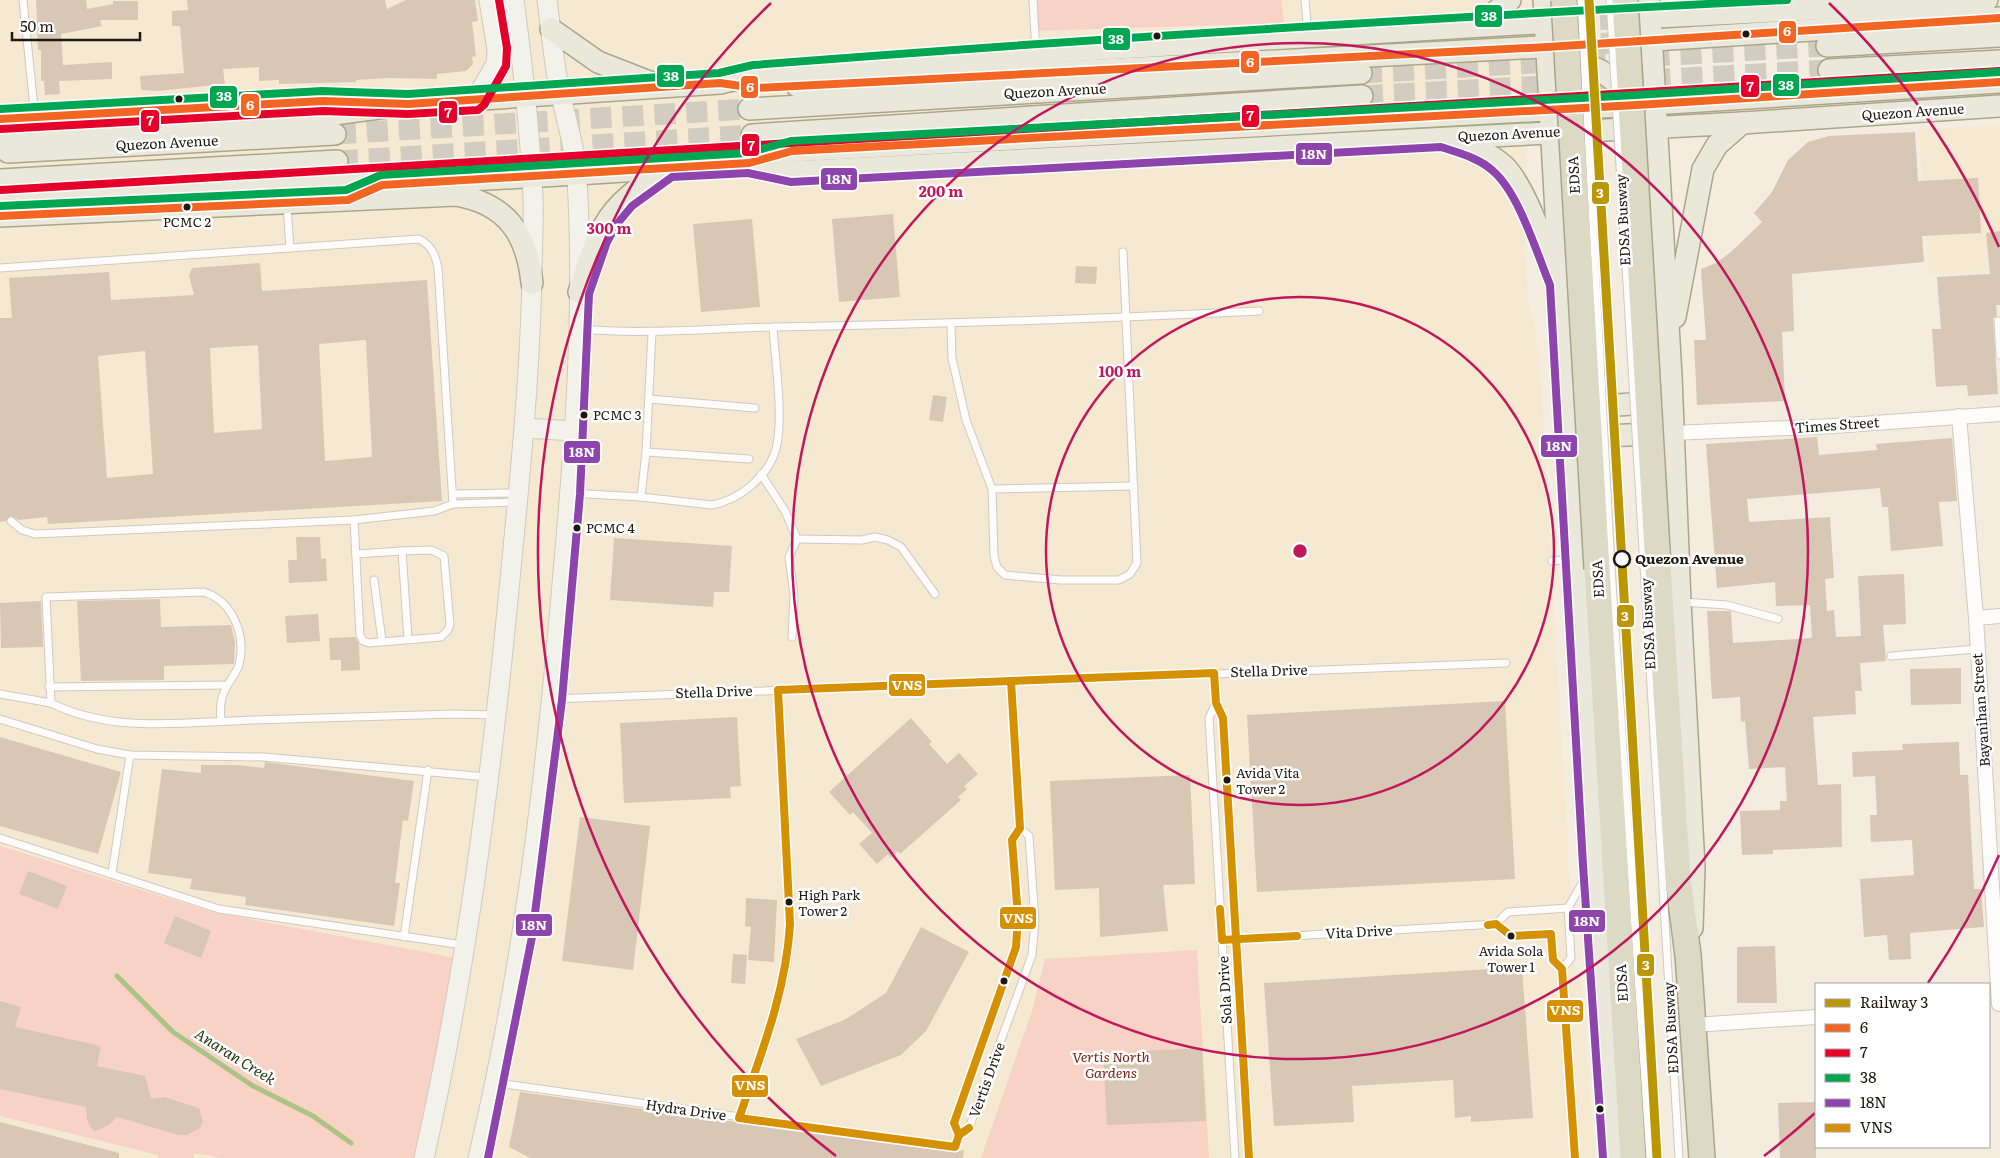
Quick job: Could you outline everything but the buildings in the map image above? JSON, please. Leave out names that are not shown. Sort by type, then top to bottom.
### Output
[{"type":"highway","points":[[1639,9],[1651,567],[1678,879],[1688,955],[1702,1158]]},
{"type":"highway","name":"EDSA","points":[[1559,16],[1633,1158]]},
{"type":"main road","points":[[475,100],[496,64],[496,50],[489,0]]},
{"type":"main road","points":[[424,1158],[443,1072],[498,715],[526,428],[532,283],[533,200],[525,96],[514,0]]},
{"type":"main road","points":[[478,1158],[522,936],[552,699],[570,494],[579,292],[577,174],[560,94],[547,0]]},
{"type":"main road","points":[[1468,26],[1490,16],[1510,0]]},
{"type":"main road","name":"EDSA","points":[[1544,0],[1559,16],[1547,47],[1571,452],[1595,565],[1593,864],[1613,1158]]},
{"type":"main road","points":[[1558,0],[1559,16],[1587,53],[1648,104]]},
{"type":"main road","points":[[1700,0],[1718,8],[1745,14]]},
{"type":"main road","points":[[1688,955],[1693,923],[1694,867],[1680,602],[1669,334],[1639,9],[1745,14],[1987,0]]},
{"type":"main road","name":"Quezon Avenue","points":[[0,138],[327,115],[408,104],[720,83],[754,75],[1036,53],[1308,38],[1468,26],[1559,16]]},
{"type":"main road","points":[[1643,41],[2000,18]]},
{"type":"main road","points":[[551,29],[588,57],[605,66],[644,81],[667,86]]},
{"type":"main road","points":[[1827,46],[2000,36]]},
{"type":"main road","name":"Quezon Avenue","points":[[720,83],[755,88],[1569,46]]},
{"type":"main road","points":[[1547,47],[1601,71],[1648,104]]},
{"type":"main road","points":[[1829,70],[2000,61]]},
{"type":"main road","name":"Quezon Avenue","points":[[749,109],[1361,73]]},
{"type":"main road","name":"Quezon Avenue","points":[[0,197],[350,179],[382,185],[577,174],[749,163],[792,151],[1550,110],[2000,82]]},
{"type":"main road","name":"Quezon Avenue","points":[[752,135],[1362,96]]},
{"type":"main road","name":"Quezon Avenue","points":[[0,119],[323,101],[408,104]]},
{"type":"main road","name":"Quezon Avenue","points":[[749,163],[790,172],[1742,123],[2000,106]]},
{"type":"main road","points":[[1669,334],[1678,311],[1703,169],[1717,145],[1742,123]]},
{"type":"main road","name":"Quezon Avenue","points":[[0,153],[334,134]]},
{"type":"main road","points":[[1442,137],[1488,155],[1508,171],[1523,196],[1560,283]]},
{"type":"main road","name":"Quezon Avenue","points":[[0,180],[337,161]]},
{"type":"main road","points":[[579,292],[598,238],[609,218],[631,195],[669,168]]},
{"type":"main road","name":"Quezon Avenue","points":[[0,216],[348,200],[382,185]]},
{"type":"main road","points":[[348,200],[448,194],[464,196],[488,205],[507,219],[519,234],[530,261],[532,283]]},
{"type":"main road","points":[[1567,380],[1590,398],[1615,405],[1641,401],[1653,395],[1671,376]]},
{"type":"main road","points":[[526,428],[573,431]]},
{"type":"main road","points":[[1571,452],[1588,438],[1597,436],[1673,433]]},
{"type":"street","name":"Times Street","points":[[1673,433],[1833,426],[2000,414]]},
{"type":"street","name":"Bayanihan Street","points":[[1959,416],[1977,649],[1994,804],[1996,1004]]},
{"type":"street","points":[[1976,618],[2000,616]]},
{"type":"street","points":[[1693,1025],[1815,1017]]},
{"type":"lane","points":[[23,0],[35,117]]},
{"type":"lane","points":[[1033,0],[1036,53]]},
{"type":"lane","points":[[1305,0],[1308,38]]},
{"type":"lane","name":"EDSA Busway","points":[[1581,0],[1595,565],[1650,1158]]},
{"type":"lane","name":"EDSA Busway","points":[[1610,0],[1651,567],[1679,1158]]},
{"type":"lane","points":[[287,203],[290,248]]},
{"type":"lane","points":[[0,268],[419,239],[429,245],[436,254],[453,504]]},
{"type":"lane","points":[[951,324],[952,358],[964,412],[992,489],[994,556],[997,567],[1005,575],[1061,580],[1119,580],[1130,574],[1137,563],[1123,252]]},
{"type":"lane","points":[[578,329],[652,332],[773,327],[951,324],[1259,311]]},
{"type":"lane","points":[[1998,321],[2000,355]]},
{"type":"lane","points":[[570,494],[641,497],[712,505],[723,503],[743,492],[761,474],[775,451],[778,432],[773,327]]},
{"type":"lane","points":[[641,497],[646,452],[652,332]]},
{"type":"lane","points":[[649,399],[755,408]]},
{"type":"lane","points":[[646,452],[749,459]]},
{"type":"lane","points":[[761,474],[784,511],[797,539],[790,557],[794,595],[792,637]]},
{"type":"lane","points":[[992,489],[1134,486]]},
{"type":"lane","points":[[452,494],[518,498]]},
{"type":"lane","points":[[11,520],[22,530],[35,534],[354,520],[434,512],[453,504],[518,498]]},
{"type":"lane","points":[[354,520],[360,635],[363,642],[441,637],[448,630],[450,624],[444,556],[431,550],[356,554]]},
{"type":"lane","points":[[797,539],[862,540],[875,537],[888,540],[900,547],[935,594]]},
{"type":"lane","points":[[402,551],[408,638]]},
{"type":"lane","points":[[1552,561],[1595,565]]},
{"type":"lane","points":[[374,580],[382,641]]},
{"type":"lane","points":[[51,704],[47,596],[204,592],[225,606],[240,629],[239,666],[221,696],[221,721]]},
{"type":"lane","points":[[1680,602],[1728,606],[1778,619]]},
{"type":"lane","points":[[1891,656],[1977,649]]},
{"type":"lane","name":"Stella Drive","points":[[552,699],[1506,663]]},
{"type":"lane","name":"Sola Drive","points":[[1214,673],[1216,703],[1223,718],[1249,1158]]},
{"type":"lane","name":"Vertis Drive","points":[[1011,681],[1020,828],[1012,840],[1018,917],[1016,948],[954,1123],[959,1135],[969,1128],[1032,955],[1035,921],[1028,836],[1020,828]]},
{"type":"lane","points":[[49,687],[227,685]]},
{"type":"lane","points":[[739,1118],[780,992],[789,950],[790,924],[778,690]]},
{"type":"lane","points":[[0,694],[51,704],[71,713],[104,721],[161,724],[454,714],[498,715]]},
{"type":"lane","name":"Sola Drive","points":[[1216,703],[1209,718],[1235,1158]]},
{"type":"lane","points":[[0,719],[97,749],[130,755],[264,757],[428,770],[488,777]]},
{"type":"lane","points":[[112,873],[130,755]]},
{"type":"lane","points":[[404,937],[428,770]]},
{"type":"lane","points":[[0,838],[219,909],[464,945]]},
{"type":"lane","points":[[1562,969],[1571,958],[1568,908],[1593,864]]},
{"type":"lane","name":"Vita Drive","points":[[1222,940],[1496,924],[1508,912],[1568,908]]},
{"type":"lane","points":[[1496,924],[1511,936],[1551,934],[1553,960],[1562,969],[1575,1158]]},
{"type":"lane","name":"Hydra Drive","points":[[494,1083],[955,1147],[959,1135]]},
{"type":"shaded area","points":[[0,0],[1594,0],[1598,70],[1527,75],[1525,251],[1527,293],[1539,348],[1575,970],[1581,980],[1595,1158],[0,1158]]},
{"type":"shaded area","points":[[2000,125],[2000,269],[1929,274],[1919,129]]},
{"type":"green space","points":[[1028,0],[1281,0],[1284,23],[1032,31]]},
{"type":"green space","points":[[0,846],[212,912],[456,958],[417,1158],[222,1158],[194,1153],[193,1158],[158,1158],[158,1155],[0,1116]]},
{"type":"green space","name":"Vertis North Gardens","points":[[1197,950],[1209,1158],[981,1158],[1032,1011],[1045,959]]},
{"type":"waterway","name":"Anaran Creek","points":[[117,976],[173,1032],[253,1086],[313,1116],[351,1143]]},
{"type":"tunnel","points":[[1568,21],[1632,18]]},
{"type":"tunnel","points":[[1569,45],[1635,42]]},
{"type":"tunnel","points":[[1361,73],[1827,46]]},
{"type":"tunnel","points":[[1362,96],[1829,70]]},
{"type":"tunnel","points":[[335,134],[749,109]]},
{"type":"tunnel","points":[[337,161],[752,135]]},
{"type":"rail line","name":"3","points":[[1589,0],[1657,1158]]},
{"type":"transit line","name":"7","points":[[1,129],[323,111],[408,114],[478,110],[484,105],[506,66],[507,48],[499,0]]},
{"type":"transit line","name":"38","points":[[0,109],[322,91],[408,94],[719,73],[753,65],[1141,37],[1787,0]]},
{"type":"transit line","name":"6","points":[[0,119],[323,101],[408,104],[720,83],[755,88],[1547,47],[2000,18]]},
{"type":"transit line","name":"7","points":[[1,190],[2000,71]]},
{"type":"transit line","name":"38","points":[[0,206],[346,190],[381,175],[747,153],[791,141],[1636,95],[1999,72]]},
{"type":"transit line","name":"6","points":[[0,216],[348,200],[382,185],[749,163],[792,151],[1637,105],[2000,82]]},
{"type":"transit line","name":"18N","points":[[488,1158],[532,937],[562,700],[580,494],[589,294],[607,242],[617,224],[632,206],[672,177],[748,173],[791,182],[1441,147],[1482,163],[1502,181],[1519,209],[1550,285],[1583,865],[1603,1158]]},
{"type":"transit line","name":"VNS","points":[[959,1135],[955,1147],[739,1118],[771,1023],[788,949],[790,924],[778,690],[1214,673],[1216,703],[1223,718],[1249,1158]]},
{"type":"transit line","name":"VNS","points":[[969,1128],[959,1135],[954,1123],[1016,947],[1018,917],[1012,840],[1020,828],[1011,681]]},
{"type":"transit line","name":"VNS","points":[[1220,909],[1222,940],[1297,936]]},
{"type":"transit line","name":"VNS","points":[[1488,925],[1496,924],[1511,936],[1551,934],[1553,960],[1562,969],[1575,1158]]},
{"type":"place","name":"PCMC 2","points":[[187,207]]},
{"type":"place","name":"PCMC 3","points":[[584,415]]},
{"type":"place","name":"PCMC 4","points":[[577,528]]},
{"type":"place","name":"Quezon Avenue","points":[[1622,559]]},
{"type":"place","name":"Avida Vita Tower 2","points":[[1227,780]]},
{"type":"place","name":"High Park Tower 2","points":[[789,902]]},
{"type":"place","name":"Avida Sola Tower 1","points":[[1511,936]]}]
